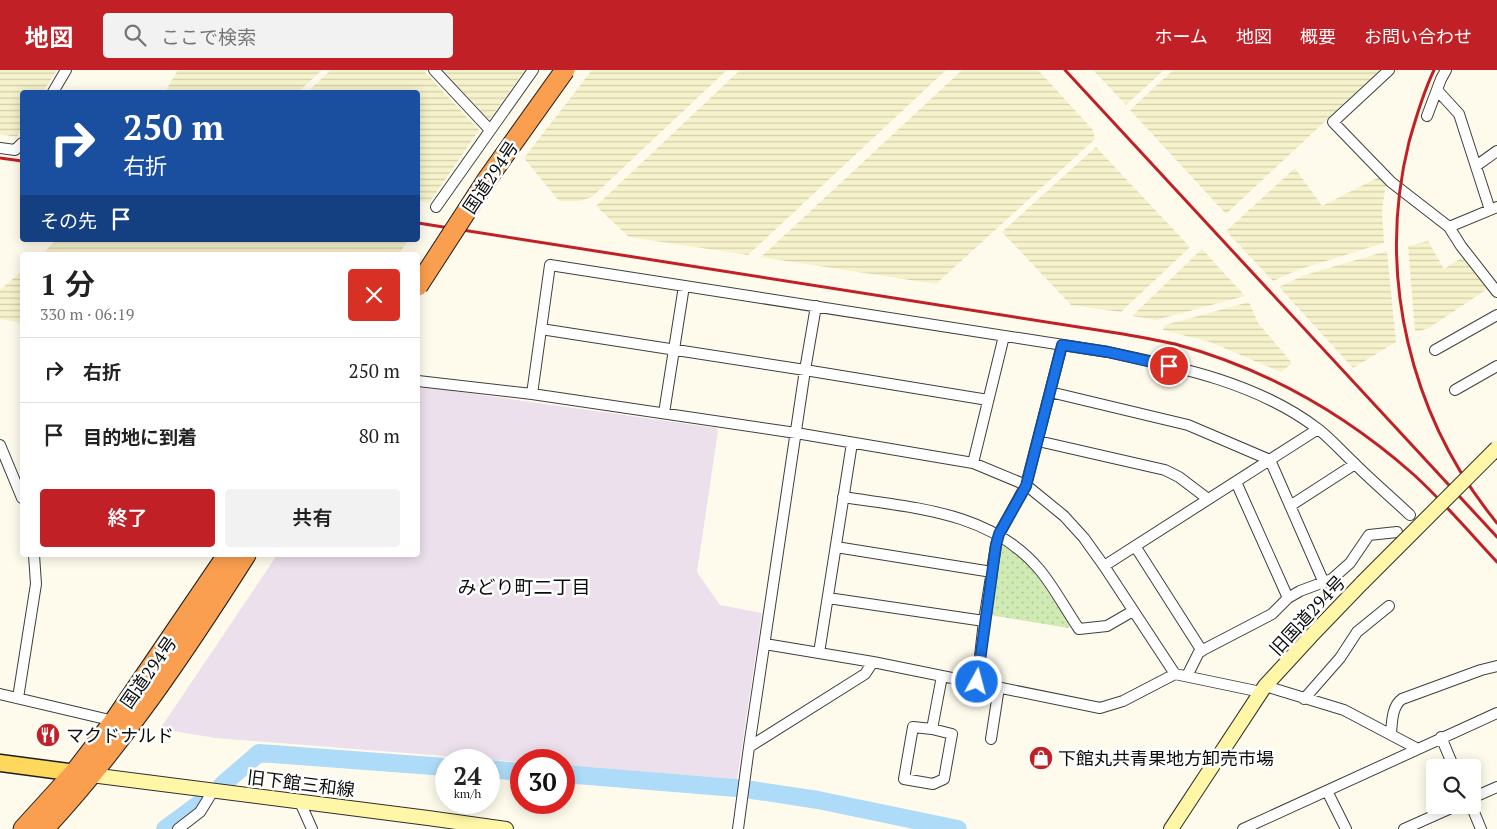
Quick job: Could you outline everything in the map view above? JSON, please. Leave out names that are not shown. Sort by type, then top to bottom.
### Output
[{"type":"highway","name":"国道294号","points":[[420,261],[479,171],[550,70]]},
{"type":"highway","name":"国道294号","points":[[420,283],[488,178],[565,70]]},
{"type":"highway","name":"国道294号","points":[[44,829],[226,557]]},
{"type":"highway","name":"国道294号","points":[[23,829],[132,724],[245,557]]},
{"type":"main road","points":[[0,763],[82,774]]},
{"type":"street","points":[[54,90],[66,70]]},
{"type":"street","points":[[434,70],[490,130]]},
{"type":"street","points":[[436,206],[533,70]]},
{"type":"street","points":[[1389,70],[1333,122],[1391,182],[1448,226],[1497,292]]},
{"type":"street","points":[[1427,116],[1446,70]]},
{"type":"street","points":[[1437,90],[1459,114],[1476,166],[1493,209],[1448,226]]},
{"type":"street","points":[[0,148],[15,150],[20,145]]},
{"type":"street","points":[[1476,166],[1497,151]]},
{"type":"street","points":[[532,394],[550,266],[1108,352],[1214,378],[1244,389],[1283,408],[1318,429],[1410,514]]},
{"type":"street","points":[[664,413],[684,286]]},
{"type":"street","points":[[738,829],[764,644],[816,306]]},
{"type":"street","points":[[1435,350],[1497,315]]},
{"type":"street","points":[[541,329],[988,400]]},
{"type":"street","points":[[973,463],[1004,336]]},
{"type":"street","points":[[977,682],[996,545],[999,534],[1026,486],[1062,345]]},
{"type":"street","points":[[1455,390],[1497,366]]},
{"type":"street","points":[[420,381],[532,394],[664,413],[973,463],[1026,486],[1064,516],[1084,538],[1104,566],[1175,674]]},
{"type":"street","points":[[1050,392],[1188,425],[1270,460],[1324,583]]},
{"type":"street","points":[[1104,566],[1318,429]]},
{"type":"street","points":[[1038,441],[1165,470],[1179,477],[1208,499]]},
{"type":"street","points":[[819,653],[852,443]]},
{"type":"street","points":[[0,444],[19,482]]},
{"type":"street","name":"旧国道294号","points":[[1171,829],[1263,689],[1310,636],[1497,448]]},
{"type":"street","points":[[1290,506],[1354,464]]},
{"type":"street","points":[[1236,482],[1288,598]]},
{"type":"street","points":[[844,497],[955,517],[974,522],[999,534],[1018,547],[1040,570],[1079,629],[1107,626],[1134,611]]},
{"type":"street","points":[[1187,676],[1199,652],[1202,650],[1272,614],[1288,598],[1300,590],[1332,580],[1350,563],[1369,535],[1397,532]]},
{"type":"street","points":[[1135,546],[1202,650]]},
{"type":"street","points":[[836,548],[992,572]]},
{"type":"street","points":[[18,698],[36,584],[34,557]]},
{"type":"street","points":[[828,598],[984,621]]},
{"type":"street","points":[[1304,699],[1340,658],[1357,632],[1389,607]]},
{"type":"street","points":[[764,644],[873,662],[1100,708],[1122,701],[1175,674],[1263,689],[1344,710],[1416,748]]},
{"type":"street","points":[[749,747],[865,674],[873,662]]},
{"type":"street","points":[[1391,734],[1393,714],[1397,702],[1402,698],[1497,666]]},
{"type":"street","points":[[932,729],[942,676]]},
{"type":"street","points":[[991,739],[998,687]]},
{"type":"street","points":[[0,694],[114,722]]},
{"type":"street","points":[[1243,829],[1497,712]]},
{"type":"street","points":[[913,726],[932,729],[952,734],[944,779],[932,784],[904,779],[913,726]]},
{"type":"street","points":[[1441,738],[1450,759]]},
{"type":"street","name":"旧下館三和線","points":[[82,774],[506,829]]},
{"type":"street","points":[[1481,794],[1497,787]]},
{"type":"street","points":[[178,829],[200,812],[213,791]]},
{"type":"street","points":[[1327,791],[1346,829]]},
{"type":"street","points":[[300,802],[312,829]]},
{"type":"street","points":[[1404,829],[1438,814]]},
{"type":"street","points":[[1475,814],[1481,829]]},
{"type":"shaded area","points":[[0,70],[57,70],[44,90],[20,90],[20,131],[17,137],[0,134]]},
{"type":"shaded area","points":[[178,70],[322,70],[300,90],[166,90]]},
{"type":"shaded area","points":[[331,70],[423,70],[479,130],[429,203],[420,201],[420,90],[309,90]]},
{"type":"shaded area","points":[[443,70],[525,70],[489,120]]},
{"type":"shaded area","points":[[592,70],[727,70],[592,197],[580,201],[559,201],[524,158]]},
{"type":"shaded area","points":[[740,70],[946,70],[748,255],[629,237],[596,206]]},
{"type":"shaded area","points":[[962,70],[1038,70],[1093,130],[1095,139],[936,284],[761,257]]},
{"type":"shaded area","points":[[1093,70],[1164,70],[1126,105]]},
{"type":"shaded area","points":[[1173,70],[1380,70],[1226,214],[1130,110]]},
{"type":"shaded area","points":[[1096,147],[1190,247],[1121,312],[1071,305],[1002,232]]},
{"type":"shaded area","points":[[1295,168],[1322,206],[1379,177],[1386,184],[1382,210],[1384,243],[1300,269],[1273,281],[1226,231]]},
{"type":"shaded area","points":[[1428,241],[1444,269],[1463,257],[1490,287],[1429,328],[1415,332],[1408,246]]},
{"type":"shaded area","points":[[54,242],[407,242],[400,252],[44,252]]},
{"type":"shaded area","points":[[1202,249],[1245,296],[1156,320],[1132,316]]},
{"type":"shaded area","points":[[1387,251],[1396,342],[1353,368],[1279,287],[1305,275]]},
{"type":"shaded area","points":[[20,273],[20,323],[0,319],[0,290]]},
{"type":"shaded area","points":[[1249,302],[1258,323],[1292,363],[1281,372],[1210,342],[1163,330],[1165,325]]},
{"type":"shaded area","points":[[420,386],[716,428],[718,431],[697,572],[720,605],[762,613],[737,779],[575,766],[575,749],[510,749],[510,761],[500,760],[500,749],[435,749],[435,755],[216,738],[160,729],[276,557],[420,557]]},
{"type":"green space","points":[[1004,544],[1031,567],[1070,624],[1068,628],[990,615],[1000,546]]},
{"type":"waterway","points":[[222,785],[259,753],[435,766]]},
{"type":"waterway","points":[[500,770],[510,771]]},
{"type":"waterway","points":[[575,775],[736,788]]},
{"type":"waterway","points":[[752,790],[818,800],[958,829]]},
{"type":"waterway","points":[[165,829],[199,804]]},
{"type":"railway","points":[[1065,70],[1497,537]]},
{"type":"railway","points":[[1434,70],[1423,96],[1409,142],[1400,192],[1397,243],[1399,293],[1408,343],[1422,391],[1442,437],[1467,482],[1497,523]]},
{"type":"railway","points":[[0,158],[20,161]]},
{"type":"railway","points":[[420,223],[1123,334],[1175,344],[1208,354],[1271,380],[1302,396],[1360,432],[1387,452],[1424,484],[1497,562]]},
{"type":"place","name":"マクドナルド","points":[[48,735]]},
{"type":"place","name":"下館丸共青果地方卸売市場","points":[[1041,758]]},
{"type":"district","name":"みどり町二丁目","points":[[524,586]]},
{"type":"route","points":[[977,682],[996,545],[999,534],[1026,486],[1062,345],[1108,352],[1169,366]]}]
